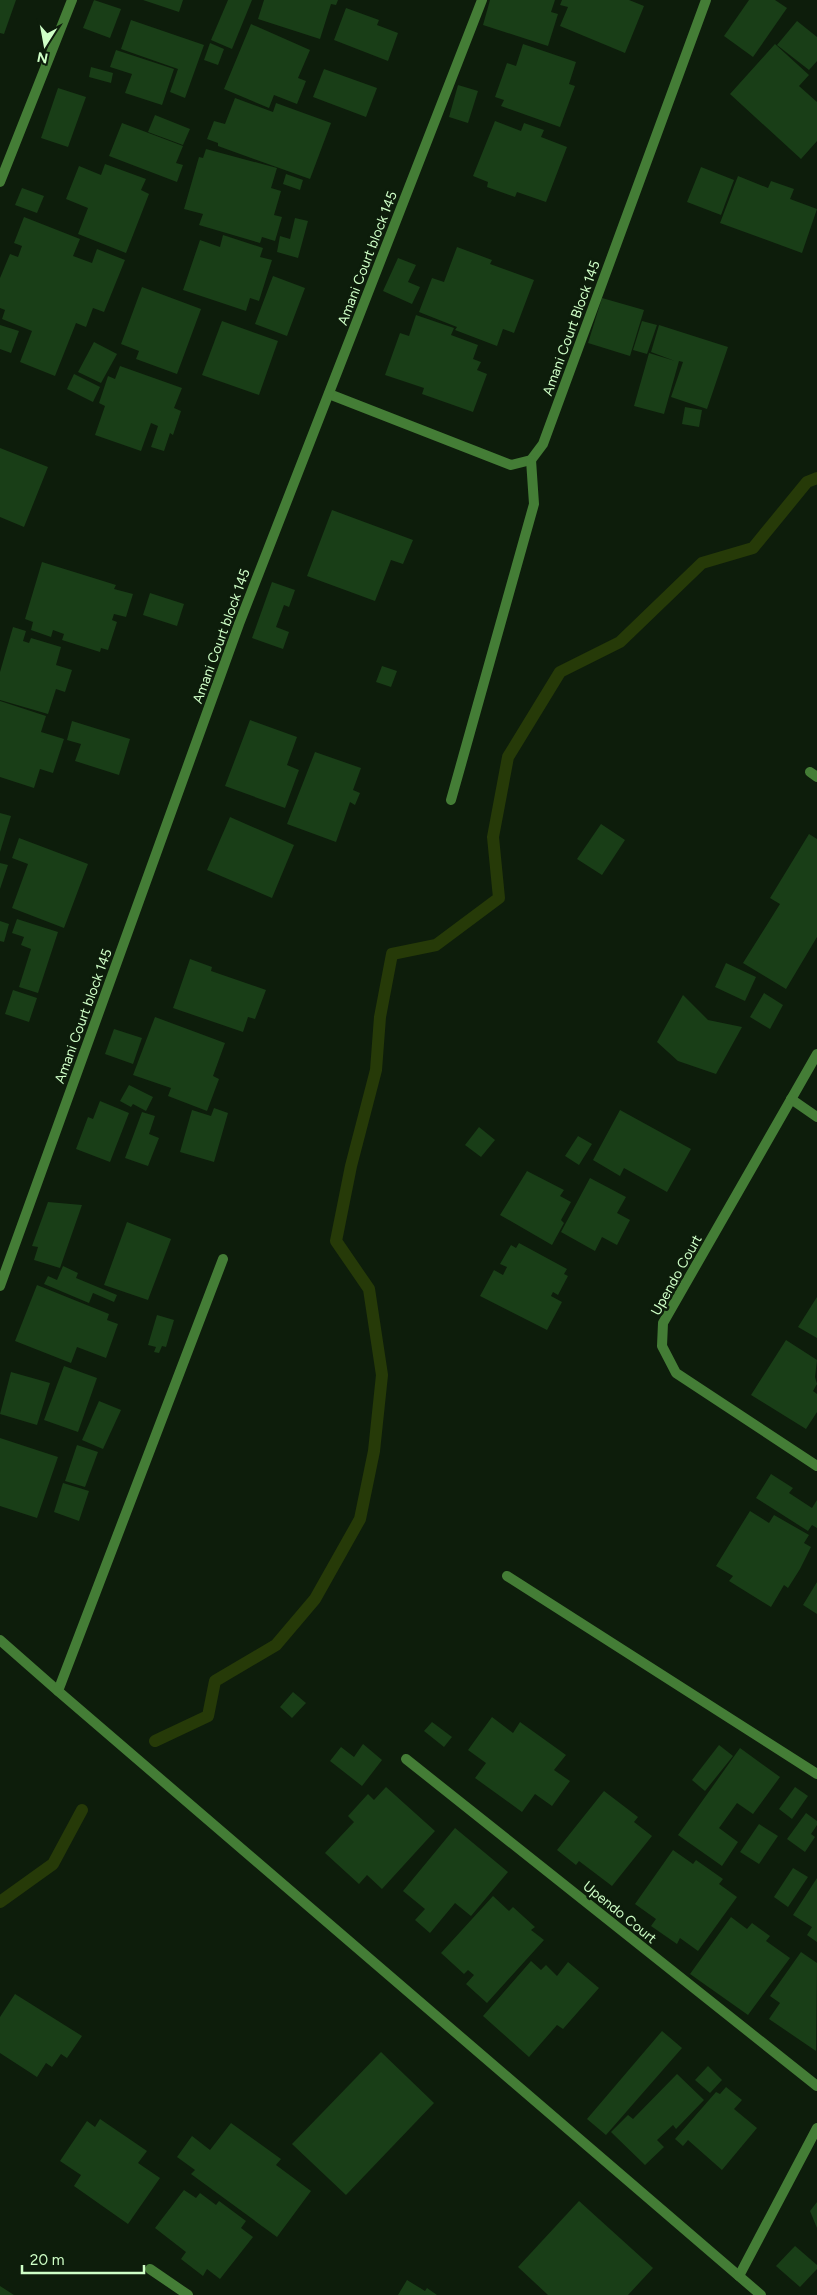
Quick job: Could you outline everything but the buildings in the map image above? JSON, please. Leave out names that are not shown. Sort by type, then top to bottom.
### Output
[{"type":"street","points":[[0,182],[72,0]]},
{"type":"street","name":"Amani Court block 145","points":[[0,1286],[239,624],[482,0]]},
{"type":"street","name":"Amani Court Block 145","points":[[531,460],[543,444],[706,0]]},
{"type":"street","points":[[328,394],[511,465],[531,460],[534,504],[451,800]]},
{"type":"street","name":"Upendo Court","points":[[817,1054],[664,1323],[662,1346],[676,1374],[817,1466]]},
{"type":"street","points":[[791,1099],[817,1117]]},
{"type":"street","points":[[58,1691],[223,1259]]},
{"type":"street","points":[[507,1576],[817,1774]]},
{"type":"street","points":[[0,1640],[761,2295]]},
{"type":"street","name":"Upendo Court","points":[[406,1759],[817,2086]]},
{"type":"street","points":[[739,2276],[817,2128]]},
{"type":"street","points":[[150,2269],[188,2295]]},
{"type":"waterway","points":[[155,1741],[208,1716],[215,1681],[276,1645],[315,1599],[360,1519],[374,1451],[382,1375],[369,1289],[336,1241],[351,1166],[376,1070],[380,1017],[392,954],[436,945],[499,898],[493,837],[508,757],[560,672],[620,642],[702,563],[753,548],[807,482],[817,478]]},
{"type":"waterway","points":[[0,1902],[53,1864],[82,1810]]}]
